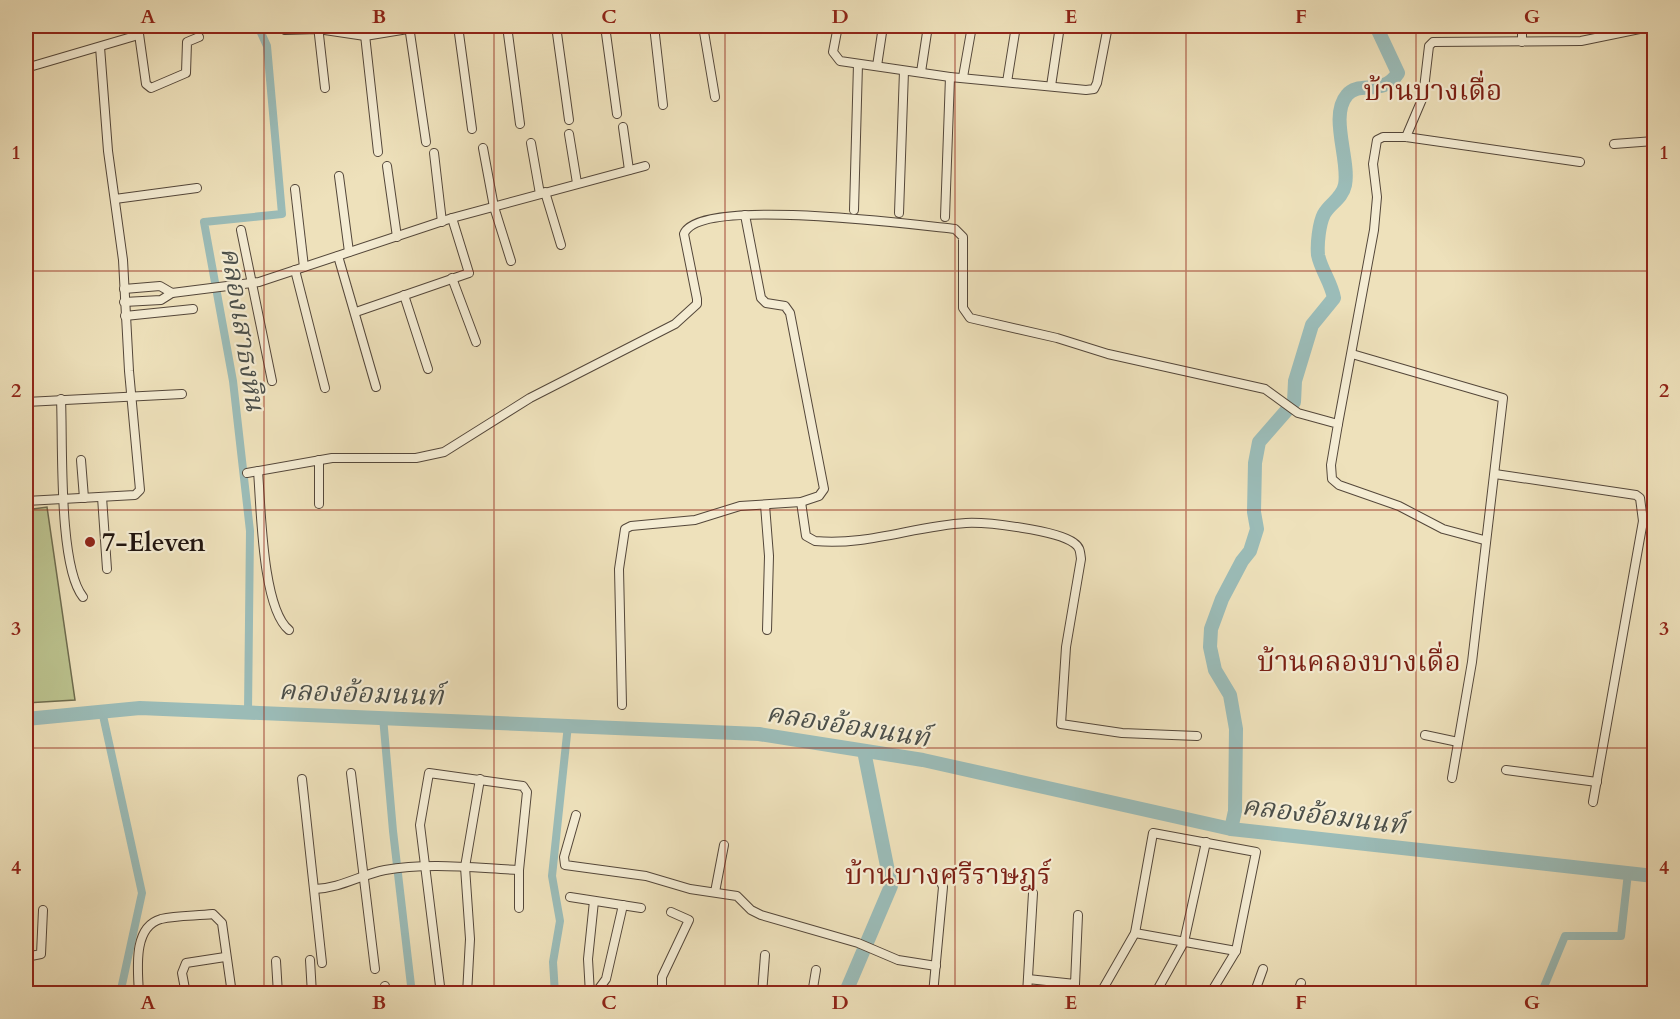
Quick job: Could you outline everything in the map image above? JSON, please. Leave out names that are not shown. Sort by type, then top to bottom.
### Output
[{"type":"street","points":[[276,26],[285,30],[318,27],[365,36],[426,26]]},
{"type":"street","points":[[364,26],[378,152]]},
{"type":"street","points":[[458,26],[472,129]]},
{"type":"street","points":[[507,26],[520,124]]},
{"type":"street","points":[[556,26],[569,120]]},
{"type":"street","points":[[605,26],[617,114]]},
{"type":"street","points":[[654,26],[663,105]]},
{"type":"street","points":[[703,26],[715,97]]},
{"type":"street","points":[[838,26],[834,56],[840,61],[950,77],[1094,89],[1108,26]]},
{"type":"street","points":[[877,66],[883,26]]},
{"type":"street","points":[[921,72],[928,26]]},
{"type":"street","points":[[963,77],[972,26]]},
{"type":"street","points":[[1007,82],[1016,26]]},
{"type":"street","points":[[1051,86],[1060,26]]},
{"type":"street","points":[[1522,26],[1522,42]]},
{"type":"street","points":[[1406,137],[1423,97],[1430,46],[1433,42],[1581,41],[1654,26]]},
{"type":"street","points":[[318,27],[325,88]]},
{"type":"street","points":[[409,27],[426,142]]},
{"type":"street","points":[[26,68],[100,47],[141,30],[146,84],[151,88],[186,73],[187,42],[199,38]]},
{"type":"street","points":[[26,501],[135,495],[140,492],[124,289],[104,119],[100,47]]},
{"type":"street","points":[[854,210],[858,64]]},
{"type":"street","points":[[899,213],[904,71]]},
{"type":"street","points":[[945,217],[950,77]]},
{"type":"street","points":[[623,127],[629,170]]},
{"type":"street","points":[[569,134],[578,183]]},
{"type":"street","points":[[1484,540],[1443,529],[1399,506],[1339,485],[1332,479],[1331,465],[1377,212],[1374,147],[1377,140],[1383,137],[1406,137],[1580,162]]},
{"type":"street","points":[[1614,144],[1654,141]]},
{"type":"street","points":[[531,143],[543,193],[561,245]]},
{"type":"street","points":[[483,148],[494,207],[512,261]]},
{"type":"street","points":[[434,153],[442,222]]},
{"type":"street","points":[[387,166],[397,237]]},
{"type":"street","points":[[124,302],[161,300],[172,293],[251,283],[452,218],[645,166]]},
{"type":"street","points":[[339,176],[349,252]]},
{"type":"street","points":[[115,199],[197,188]]},
{"type":"street","points":[[295,189],[299,268],[324,388]]},
{"type":"street","points":[[622,705],[619,569],[625,529],[631,526],[694,520],[740,506],[801,502],[819,496],[824,489],[824,479],[790,313],[785,306],[766,303],[761,298],[746,215]]},
{"type":"street","points":[[247,473],[319,460],[376,457],[416,458],[444,452],[530,398],[675,324],[697,304],[685,247],[686,228],[691,224],[718,216],[841,216],[956,229],[963,237],[963,308],[970,318],[1108,354],[1265,388],[1298,413],[1338,424]]},
{"type":"street","points":[[356,312],[469,273],[452,218]]},
{"type":"street","points":[[241,230],[272,381]]},
{"type":"street","points":[[338,256],[376,387]]},
{"type":"street","points":[[453,278],[476,342]]},
{"type":"street","points":[[124,289],[160,286],[172,293]]},
{"type":"street","points":[[404,295],[428,369]]},
{"type":"street","points":[[125,316],[193,309]]},
{"type":"street","points":[[1352,354],[1503,398],[1495,474],[1484,540],[1472,662],[1452,778]]},
{"type":"street","points":[[26,402],[182,394]]},
{"type":"street","points":[[61,399],[64,498],[73,571],[78,591],[83,597]]},
{"type":"street","points":[[81,460],[84,498]]},
{"type":"street","points":[[319,460],[319,504]]},
{"type":"street","points":[[258,471],[268,581],[278,615],[290,630]]},
{"type":"street","points":[[1495,474],[1636,495],[1640,498],[1643,521],[1593,802]]},
{"type":"street","points":[[102,497],[107,569]]},
{"type":"street","points":[[801,502],[806,536],[815,541],[876,540],[946,525],[979,523],[1046,533],[1072,541],[1080,548],[1081,559],[1066,647],[1061,724],[1122,733],[1197,736]]},
{"type":"street","points":[[765,505],[769,556],[767,630]]},
{"type":"street","points":[[1643,521],[1654,522]]},
{"type":"street","points":[[1425,735],[1458,741]]},
{"type":"street","points":[[1506,770],[1597,782]]},
{"type":"street","points":[[351,773],[375,969]]},
{"type":"street","points":[[441,993],[420,825],[429,773],[523,786],[527,792],[519,870],[519,908]]},
{"type":"street","points":[[302,779],[322,963]]},
{"type":"street","points":[[467,993],[470,939],[465,867],[480,779]]},
{"type":"street","points":[[576,815],[564,857],[565,865],[646,876],[690,888],[737,896],[751,910],[761,915],[858,943],[898,960],[936,966]]},
{"type":"street","points":[[1101,993],[1135,933],[1153,832],[1256,852],[1236,951],[1210,993]]},
{"type":"street","points":[[1155,993],[1184,942],[1206,842]]},
{"type":"street","points":[[716,892],[724,845]]},
{"type":"street","points":[[315,889],[341,886],[385,871],[424,866],[519,870]]},
{"type":"street","points":[[933,993],[943,887],[938,875],[934,874]]},
{"type":"street","points":[[1027,993],[1033,894]]},
{"type":"street","points":[[570,897],[641,908]]},
{"type":"street","points":[[590,993],[588,959],[594,901]]},
{"type":"street","points":[[595,993],[606,979],[623,905]]},
{"type":"street","points":[[26,957],[41,954],[43,910]]},
{"type":"street","points":[[662,993],[662,977],[689,920],[672,912]]},
{"type":"street","points":[[139,993],[138,963],[142,942],[149,927],[161,919],[216,915],[222,923],[225,957],[232,993]]},
{"type":"street","points":[[1074,993],[1078,915]]},
{"type":"street","points":[[1135,933],[1236,951]]},
{"type":"street","points":[[762,993],[765,955]]},
{"type":"street","points":[[186,993],[182,973],[186,963],[225,957]]},
{"type":"street","points":[[310,960],[312,993]]},
{"type":"street","points":[[276,962],[278,993]]},
{"type":"street","points":[[1254,993],[1263,969]]},
{"type":"street","points":[[812,993],[816,970]]},
{"type":"street","points":[[1028,979],[1075,984]]},
{"type":"street","points":[[1297,993],[1301,983]]},
{"type":"green space","points":[[47,507],[75,700],[26,703],[26,510]]},
{"type":"waterway","name":"คลองเสาธงหิน","points":[[248,711],[250,531],[233,381],[204,222],[282,214],[267,46],[258,26]]},
{"type":"waterway","points":[[1231,829],[1235,811],[1236,729],[1230,695],[1215,670],[1210,647],[1211,629],[1222,599],[1242,561],[1250,551],[1257,529],[1254,512],[1255,463],[1259,442],[1294,402],[1295,381],[1312,325],[1334,298],[1319,260],[1318,245],[1322,218],[1341,194],[1345,185],[1345,163],[1340,126],[1342,104],[1352,91],[1378,87],[1392,80],[1398,73],[1376,26]]},
{"type":"waterway","name":"คลองอ้อมนนท์","points":[[26,719],[140,708],[759,734],[923,760],[1231,829],[1654,876]]},
{"type":"waterway","points":[[102,711],[142,893],[120,994]]},
{"type":"waterway","points":[[383,717],[393,831],[412,994]]},
{"type":"waterway","points":[[555,994],[553,962],[560,921],[552,876],[568,725]]},
{"type":"waterway","points":[[845,994],[891,886],[864,751]]},
{"type":"waterway","points":[[1541,994],[1565,936],[1621,936],[1628,873]]},
{"type":"place","name":"7-Eleven","points":[[90,542]]},
{"type":"district","name":"บ้านบางเดื่อ","points":[[1433,90]]},
{"type":"district","name":"บ้านคลองบางเดื่อ","points":[[1359,661]]},
{"type":"district","name":"บ้านบางศรีราษฎร์","points":[[948,874]]}]
